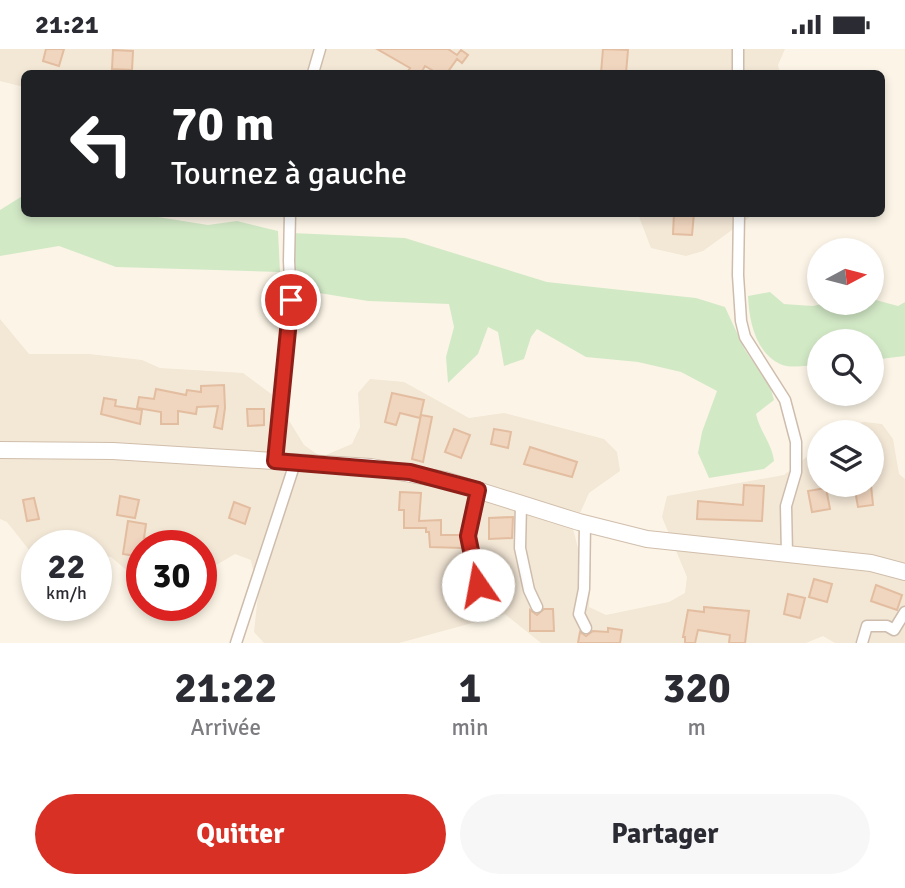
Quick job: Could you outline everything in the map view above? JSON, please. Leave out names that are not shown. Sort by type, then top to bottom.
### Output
[{"type":"street","points":[[314,70],[320,49]]},
{"type":"street","points":[[738,49],[738,70]]},
{"type":"street","points":[[275,461],[291,300],[290,217]]},
{"type":"street","points":[[738,217],[737,275],[745,337],[785,400],[796,442],[796,472],[786,506],[787,555]]},
{"type":"street","points":[[0,450],[52,449],[275,461],[410,472],[478,490],[585,524],[647,539],[871,563],[905,572]]},
{"type":"street","points":[[236,643],[295,463]]},
{"type":"street","points":[[477,593],[468,536],[478,490]]},
{"type":"street","points":[[521,504],[520,548],[528,590],[537,607]]},
{"type":"street","points":[[585,524],[584,589],[579,614],[586,628]]},
{"type":"street","points":[[862,643],[867,626],[887,626],[894,630],[905,612]]},
{"type":"shaded area","points":[[0,49],[785,49],[778,65],[779,70],[21,70],[21,86],[0,81]]},
{"type":"shaded area","points":[[639,217],[750,217],[703,251],[686,256],[651,248]]},
{"type":"shaded area","points":[[0,319],[29,354],[89,354],[142,360],[160,368],[243,373],[274,396],[304,445],[321,457],[352,444],[360,427],[358,393],[370,379],[404,382],[469,418],[504,413],[604,439],[617,452],[620,471],[589,493],[573,529],[578,548],[591,564],[589,607],[606,615],[669,602],[685,593],[687,577],[662,517],[667,496],[784,475],[807,457],[807,497],[884,497],[884,427],[893,439],[899,474],[905,479],[905,643],[835,643],[823,636],[806,643],[541,643],[505,614],[399,643],[264,643],[254,632],[258,595],[251,560],[235,554],[217,565],[217,530],[126,530],[126,570],[112,558],[112,530],[21,530],[21,540],[7,522],[0,519]]},
{"type":"green space","points":[[21,197],[21,217],[158,217],[208,225],[237,221],[278,231],[280,272],[116,267],[59,246],[0,256],[0,210]]},
{"type":"green space","points":[[292,233],[405,238],[547,282],[696,298],[725,307],[745,350],[770,386],[774,400],[756,414],[774,461],[764,469],[709,478],[698,453],[702,432],[717,391],[681,372],[638,362],[586,357],[537,329],[531,337],[524,359],[504,366],[498,332],[488,327],[478,354],[448,383],[446,357],[454,327],[449,304],[368,301],[313,292],[294,279]]},
{"type":"green space","points":[[770,292],[784,304],[807,306],[807,315],[884,315],[884,302],[898,306],[905,302],[905,356],[884,359],[884,329],[807,329],[807,366],[780,364],[771,359],[759,344],[750,315],[748,296]]},
{"type":"building","points":[[46,49],[64,49],[59,66],[43,61]]},
{"type":"building","points":[[377,49],[448,49],[457,55],[461,50],[468,55],[462,63],[457,59],[449,70],[432,70],[425,66],[423,70],[409,70],[410,68]]},
{"type":"building","points":[[603,49],[628,50],[626,70],[601,70]]},
{"type":"building","points":[[113,50],[133,51],[132,70],[112,69]]},
{"type":"building","points":[[674,217],[694,217],[692,235],[673,234]]},
{"type":"building","points":[[224,385],[222,429],[214,427],[218,406],[197,407],[196,414],[178,411],[178,424],[161,424],[161,412],[137,408],[139,397],[154,399],[156,389],[186,395],[187,390],[201,392],[201,386]]},
{"type":"building","points":[[392,393],[424,400],[420,418],[400,413],[396,425],[385,422]]},
{"type":"building","points":[[104,398],[116,400],[115,406],[142,410],[140,424],[101,414]]},
{"type":"building","points":[[247,409],[264,409],[264,425],[248,426]]},
{"type":"building","points":[[421,415],[432,417],[423,462],[412,459]]},
{"type":"building","points":[[454,429],[470,435],[461,458],[445,452]]},
{"type":"building","points":[[494,429],[511,432],[508,448],[491,444]]},
{"type":"building","points":[[530,447],[577,462],[572,477],[524,464]]},
{"type":"building","points":[[744,485],[764,486],[762,521],[697,519],[698,501],[743,505]]},
{"type":"building","points":[[400,492],[421,493],[419,521],[441,520],[441,535],[460,535],[462,548],[430,547],[429,532],[426,532],[426,528],[404,528],[404,510],[399,510]]},
{"type":"building","points":[[120,496],[139,500],[135,518],[117,515]]},
{"type":"building","points":[[809,497],[828,497],[830,509],[812,512]]},
{"type":"building","points":[[856,497],[872,497],[873,505],[858,507]]},
{"type":"building","points":[[34,498],[39,519],[27,521],[23,500]]},
{"type":"building","points":[[234,502],[250,508],[245,524],[229,518]]},
{"type":"building","points":[[513,517],[512,538],[489,539],[489,518]]},
{"type":"building","points":[[128,521],[146,524],[145,530],[127,530]]},
{"type":"building","points":[[814,579],[832,584],[827,602],[809,597]]},
{"type":"building","points":[[876,585],[902,595],[897,610],[871,601]]},
{"type":"building","points":[[788,594],[805,598],[800,618],[784,614]]},
{"type":"building","points":[[704,607],[749,611],[745,643],[729,643],[730,635],[698,630],[695,643],[685,643],[683,637],[688,610],[704,612]]},
{"type":"building","points":[[544,609],[553,609],[554,631],[530,631],[530,610],[537,615]]},
{"type":"building","points":[[608,628],[622,630],[620,643],[578,643],[580,632],[586,636],[593,631],[608,632]]},
{"type":"route","points":[[291,300],[275,461],[410,472],[478,490],[468,536],[478,585]]}]
